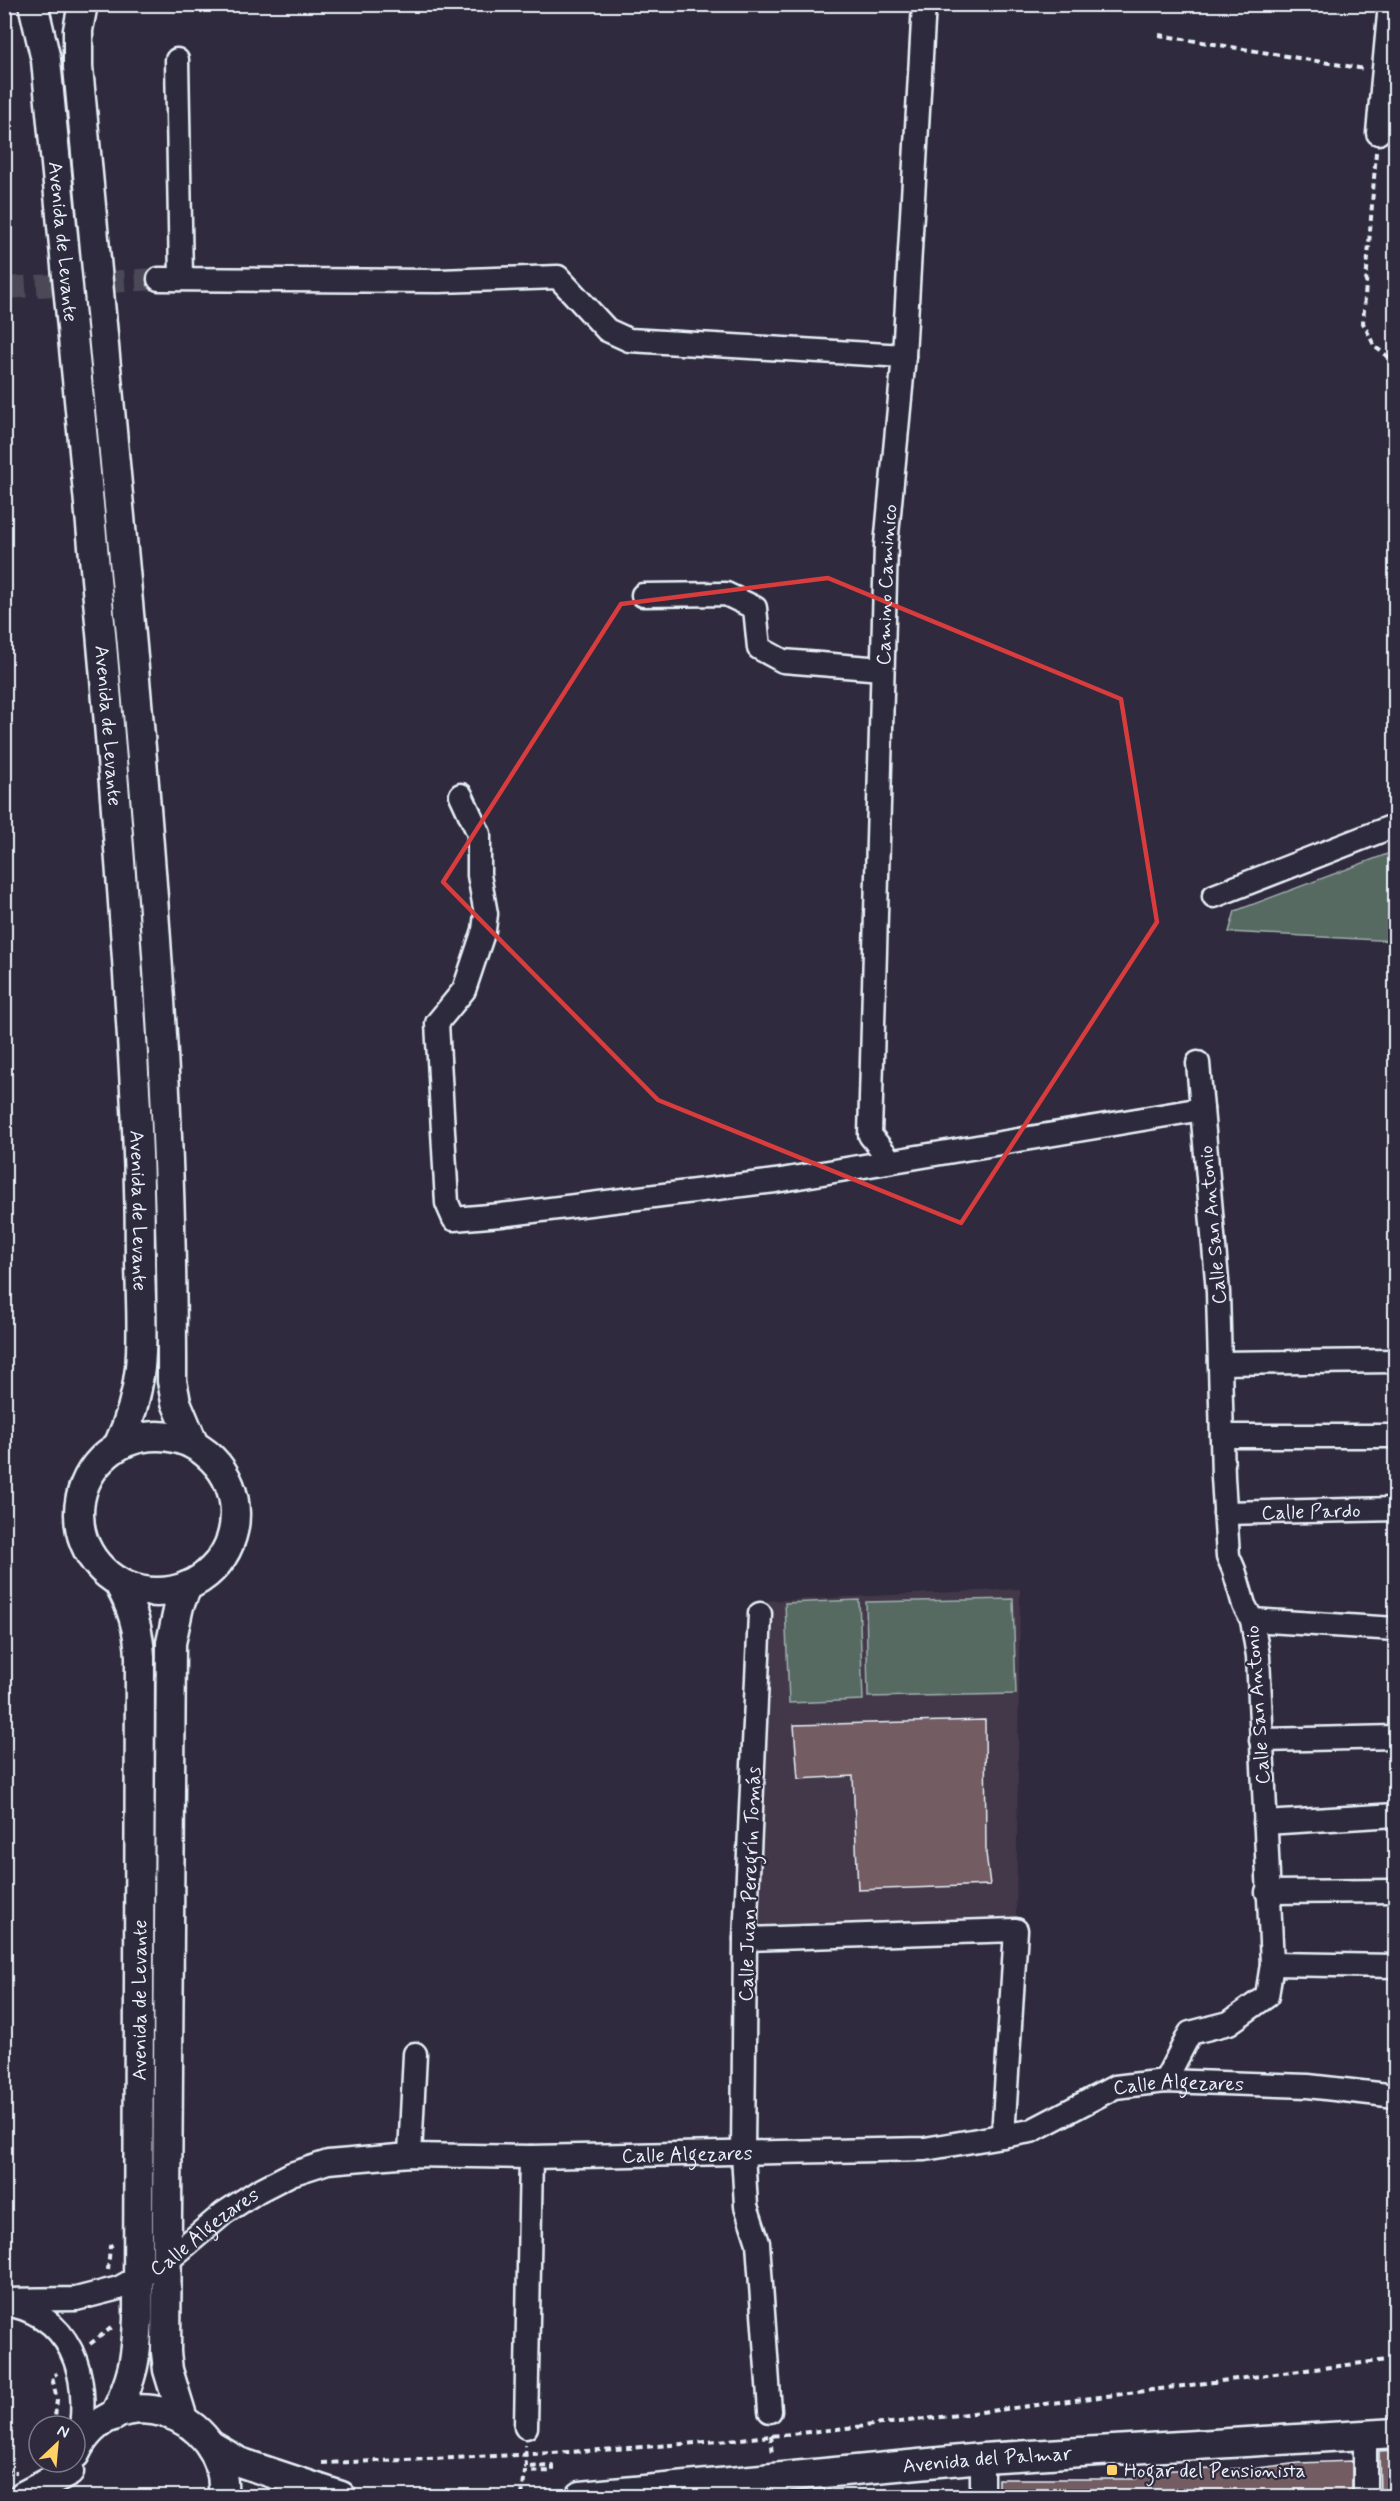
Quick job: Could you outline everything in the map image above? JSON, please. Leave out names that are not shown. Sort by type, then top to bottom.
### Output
[{"type":"main road","name":"Avenida de Levante","points":[[33,4],[40,27],[48,71],[114,779],[131,1012],[137,1122],[142,1359],[135,1403],[118,1446]]},
{"type":"main road","name":"Avenida de Levante","points":[[83,4],[78,30],[78,67],[145,780],[162,1011],[171,1244],[172,1381],[176,1402],[194,1445]]},
{"type":"main road","points":[[148,1436],[164,1436],[194,1445],[206,1453],[225,1476],[234,1503],[233,1532],[221,1559],[200,1579],[187,1586],[159,1592],[131,1588],[118,1582],[97,1564],[83,1541],[78,1514],[79,1500],[89,1474],[106,1454],[118,1446],[148,1436]]},
{"type":"main road","name":"Avenida de Levante","points":[[114,2416],[131,2379],[137,2356],[138,2279],[140,1657],[132,1611],[118,1582]]},
{"type":"main road","name":"Avenida de Levante","points":[[183,2419],[168,2370],[166,2352],[166,2262],[171,1643],[179,1606],[187,1586]]},
{"type":"main road","points":[[87,2441],[93,2430],[114,2416],[134,2410],[156,2410],[183,2419],[194,2426],[212,2446],[239,2462],[341,2496]]},
{"type":"main road","name":"Avenida del Palmar","points":[[581,2496],[982,2458],[1395,2433]]},
{"type":"main road","points":[[212,2446],[222,2472],[223,2496]]},
{"type":"main road","points":[[22,2496],[60,2474]]},
{"type":"street","name":"Camino Caminico","points":[[891,1161],[870,1135],[882,669],[886,545],[904,356],[924,4]]},
{"type":"street","points":[[1378,133],[1388,65],[1390,4]]},
{"type":"street","points":[[177,60],[170,279],[439,281],[558,277],[607,330],[629,340],[904,356]]},
{"type":"street","points":[[643,595],[726,594],[755,608],[759,648],[783,662],[882,669]]},
{"type":"street","points":[[461,795],[479,834],[479,875],[486,914],[484,930],[464,990],[437,1023],[447,1203],[454,1219],[512,1214],[775,1181],[1202,1109]]},
{"type":"street","points":[[1214,896],[1395,825]]},
{"type":"street","name":"Calle San Antonio","points":[[1165,2080],[1190,2032],[1229,2023],[1267,1996],[1272,1964],[1258,1656],[1252,1620],[1228,1556],[1218,1292],[1198,1063]]},
{"type":"street","points":[[1220,1363],[1395,1361]]},
{"type":"street","points":[[1222,1437],[1395,1436]]},
{"type":"street","name":"Calle Pardo","points":[[1225,1514],[1395,1509]]},
{"type":"street","name":"Calle Juan Peregrín Tomás","points":[[760,1614],[745,1939],[743,2153],[746,2206],[758,2243],[770,2411]]},
{"type":"street","points":[[1252,1620],[1395,1629]]},
{"type":"street","points":[[1261,1740],[1395,1737]]},
{"type":"street","points":[[1265,1823],[1395,1815]]},
{"type":"street","points":[[1267,1892],[1395,1891]]},
{"type":"street","points":[[745,1939],[1016,1930],[1003,2136]]},
{"type":"street","points":[[1272,1964],[1395,1966]]},
{"type":"street","points":[[410,2155],[416,2054]]},
{"type":"street","name":"Calle Algezares","points":[[4,2301],[76,2299],[97,2295],[138,2279],[166,2262],[224,2213],[258,2191],[291,2174],[328,2162],[410,2155],[531,2157],[925,2149],[1031,2132],[1115,2087],[1165,2080],[1308,2086],[1395,2096]]},
{"type":"street","points":[[526,2427],[531,2157]]},
{"type":"street","points":[[4,2301],[36,2313],[49,2322],[69,2345],[80,2374],[83,2414]]},
{"type":"street","points":[[1365,2435],[1365,2496]]},
{"type":"street","points":[[982,2458],[982,2496]]},
{"type":"path","points":[[1159,35],[1388,65]]},
{"type":"path","points":[[1378,133],[1363,323],[1375,346],[1395,362]]},
{"type":"path","points":[[310,2463],[525,2456],[771,2436],[1017,2408],[1395,2359]]},
{"type":"path","points":[[770,2411],[775,2478]]},
{"type":"path","points":[[522,2496],[525,2472],[553,2471],[553,2466],[526,2467],[525,2456]]},
{"type":"highlighted area","points":[[828,578],[1121,699],[1157,922],[961,1223],[658,1100],[443,882],[621,604]]},
{"type":"shaded area","points":[[1020,1589],[1016,1930],[745,1939],[764,1601]]},
{"type":"green space","points":[[1395,851],[1395,941],[1229,932],[1235,911]]},
{"type":"green space","points":[[1013,1599],[1016,1694],[868,1697],[866,1602]]},
{"type":"green space","points":[[859,1600],[863,1700],[789,1703],[785,1603]]},
{"type":"building","points":[[985,1720],[986,1853],[990,1885],[858,1890],[853,1776],[798,1779],[794,1725]]},
{"type":"building","points":[[1395,2450],[1395,2496],[1380,2496],[1379,2451]]},
{"type":"building","points":[[1352,2461],[1352,2496],[998,2496],[998,2479],[1136,2479],[1136,2471],[1258,2468],[1299,2463]]},
{"type":"tunnel","points":[[4,288],[159,279]]},
{"type":"place","name":"Hogar del Pensionista","points":[[1112,2470]]}]
